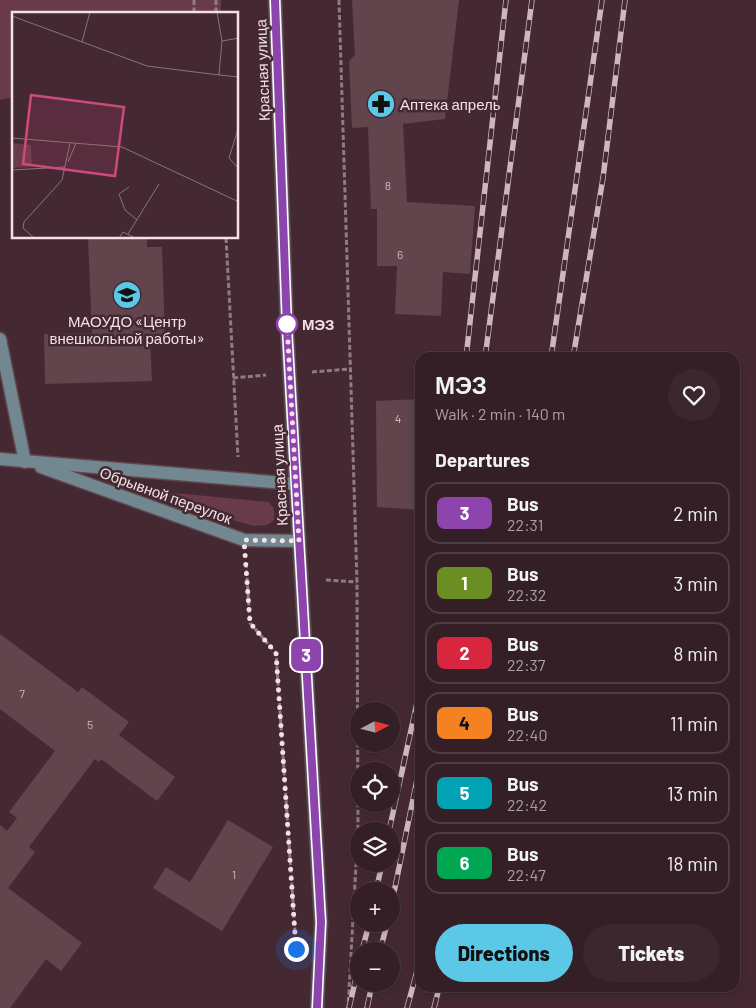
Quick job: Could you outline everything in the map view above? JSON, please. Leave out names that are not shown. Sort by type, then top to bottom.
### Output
[{"type":"main road","name":"Красная улица","points":[[275,0],[287,328],[321,922],[317,1008]]},
{"type":"main road","points":[[0,339],[25,462]]},
{"type":"main road","name":"Обрывной переулок","points":[[0,459],[296,484]]},
{"type":"main road","name":"Обрывной переулок","points":[[25,462],[244,540],[299,541]]},
{"type":"path","points":[[339,0],[357,582],[358,829],[348,1008]]},
{"type":"path","points":[[226,239],[240,480]]},
{"type":"path","points":[[244,540],[250,623],[276,653],[296,939]]},
{"type":"path","points":[[326,580],[357,582]]},
{"type":"shaded area","points":[[0,0],[221,0],[221,12],[12,12],[12,97],[0,100]]},
{"type":"shaded area","points":[[164,492],[268,502],[274,508],[274,520],[267,525],[253,526],[163,499]]},
{"type":"building","points":[[352,0],[459,0],[445,119],[403,124],[407,202],[475,206],[470,274],[443,272],[441,316],[395,314],[397,266],[377,266],[377,209],[371,209],[368,127],[352,128],[349,61],[355,55]]},
{"type":"building","name":"МАОУДО «Центр внешкольной работы»","points":[[88,239],[147,239],[147,247],[162,247],[165,339],[150,340],[152,381],[45,384],[44,334],[92,333]]},
{"type":"building","points":[[415,399],[415,510],[377,507],[376,401]]},
{"type":"building","points":[[0,634],[78,692],[82,687],[129,722],[119,735],[175,777],[157,801],[101,759],[99,762],[95,759],[29,847],[35,852],[8,888],[82,943],[61,971],[46,959],[10,1008],[0,1008],[0,825],[7,831],[17,818],[9,812],[55,751],[0,709]]},
{"type":"building","points":[[228,820],[273,847],[222,931],[153,888],[166,867],[190,882]]},
{"type":"railway","points":[[467,352],[506,0]]},
{"type":"railway","points":[[486,352],[532,0]]},
{"type":"railway","points":[[552,352],[602,0]]},
{"type":"railway","points":[[574,352],[603,178],[625,0]]},
{"type":"railway","points":[[391,822],[415,712]]},
{"type":"railway","points":[[396,882],[415,789]]},
{"type":"railway","points":[[378,882],[380,872]]},
{"type":"railway","points":[[364,942],[367,932]]},
{"type":"railway","points":[[382,942],[385,932]]},
{"type":"railway","points":[[407,1008],[415,978]]},
{"type":"railway","points":[[349,1008],[353,992]]},
{"type":"railway","points":[[367,1008],[370,992]]},
{"type":"railway","points":[[434,1008],[438,992]]},
{"type":"bus line","name":"3","points":[[275,0],[287,328],[321,922],[317,1008]]},
{"type":"place","name":"Аптека апрель","points":[[381,104]]},
{"type":"place","name":"МАОУДО «Центр внешкольной работы»","points":[[127,295]]},
{"type":"place","name":"МЭЗ","points":[[287,324]]},
{"type":"route","points":[[287,324],[299,541],[263,542],[244,540],[250,623],[276,653],[296,949]]}]
